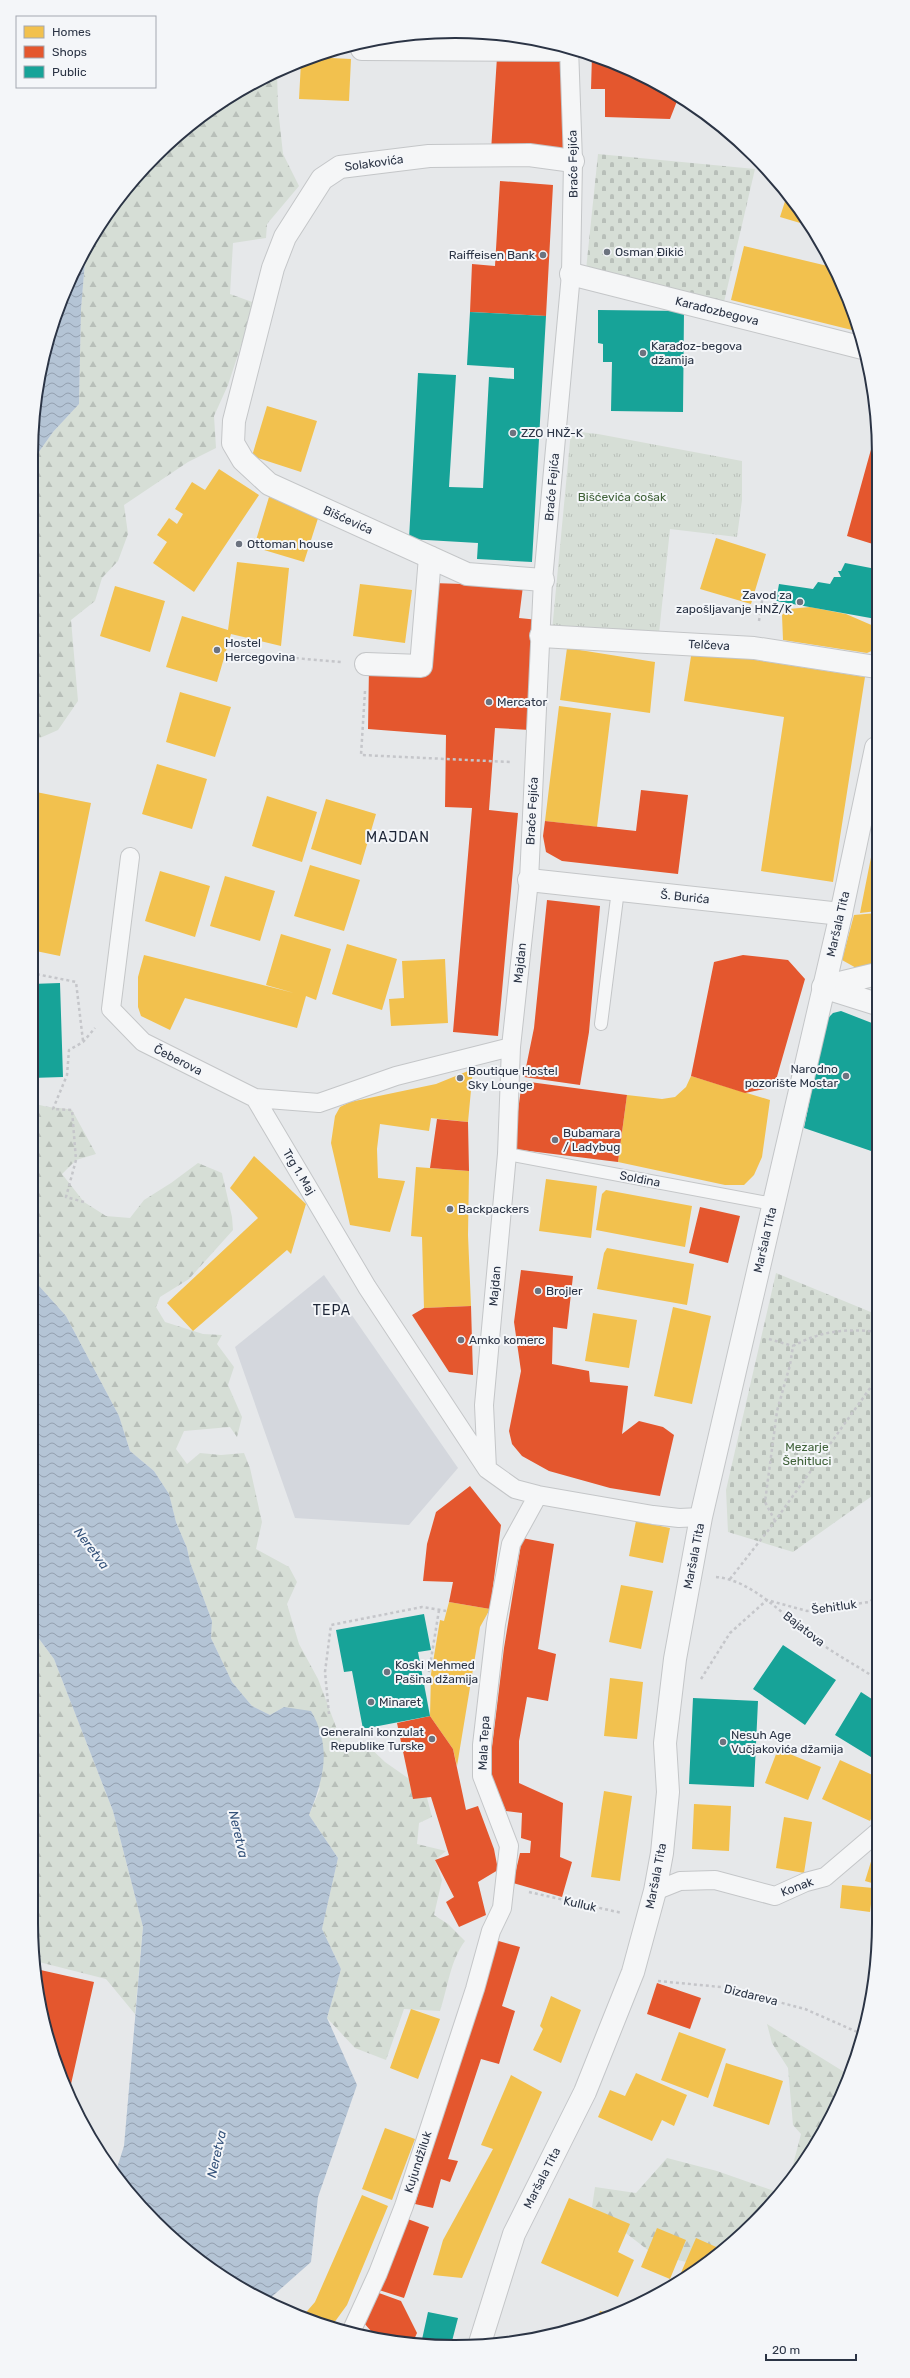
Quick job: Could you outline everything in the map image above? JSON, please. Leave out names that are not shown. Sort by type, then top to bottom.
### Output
[{"type":"street","points":[[362,49],[550,49]]},
{"type":"street","name":"Braće Fejića","points":[[529,880],[544,580],[571,274],[573,161],[569,54]]},
{"type":"street","name":"Solakovića","points":[[245,380],[273,268],[285,237],[322,179],[340,167],[429,156],[528,155],[573,161]]},
{"type":"street","name":"Karađozbegova","points":[[571,274],[858,347]]},
{"type":"street","name":"Bišćevića","points":[[245,380],[234,421],[233,443],[249,464],[269,484],[467,574],[544,580]]},
{"type":"street","points":[[366,664],[421,666],[430,557]]},
{"type":"street","name":"Telčeva","points":[[541,636],[754,648],[872,666]]},
{"type":"street","name":"Maršala Tita","points":[[481,2339],[514,2234],[585,2092],[633,1972],[655,1891],[662,1853],[668,1792],[665,1743],[675,1659],[701,1517],[841,914],[872,767]]},
{"type":"street","points":[[111,1009],[130,857]]},
{"type":"street","name":"Š. Burića","points":[[529,880],[841,914]]},
{"type":"street","name":"Majdan","points":[[487,1469],[484,1405],[507,1154],[511,1046],[529,880]]},
{"type":"street","points":[[823,987],[872,975]]},
{"type":"street","points":[[823,987],[872,1002]]},
{"type":"street","name":"Čeberova","points":[[111,1009],[143,1042],[255,1098]]},
{"type":"street","points":[[255,1098],[319,1103],[396,1076],[511,1046]]},
{"type":"street","name":"Trg 1. Maj","points":[[255,1098],[367,1287],[487,1469]]},
{"type":"street","points":[[487,1469],[515,1488],[538,1495],[653,1515],[679,1518],[701,1517]]},
{"type":"street","name":"Mala Tepa","points":[[475,1989],[491,1931],[502,1908],[509,1846],[482,1776],[482,1745],[489,1675],[511,1544],[538,1495]]},
{"type":"street","name":"Konak","points":[[655,1891],[680,1881],[715,1880],[775,1896],[806,1882],[825,1877],[872,1837]]},
{"type":"street","name":"Kujundžiluk","points":[[353,2327],[378,2273],[404,2206],[475,1989]]},
{"type":"lane","points":[[601,1024],[618,890]]},
{"type":"lane","name":"Soldina","points":[[507,1154],[774,1204]]},
{"type":"path","points":[[248,654],[366,664],[361,755],[535,764]]},
{"type":"path","points":[[38,974],[76,982],[83,1042]]},
{"type":"path","points":[[84,1202],[66,1197],[76,1160],[72,1110],[53,1108],[67,1076],[69,1050],[83,1042],[111,1009]]},
{"type":"path","points":[[766,1338],[793,1346],[830,1331],[858,1329],[872,1331]]},
{"type":"path","points":[[793,1346],[790,1365],[777,1411],[765,1502],[775,1521],[872,1385]]},
{"type":"path","name":"Bajatova","points":[[775,1521],[730,1579],[767,1600],[817,1641],[872,1676]]},
{"type":"path","points":[[730,1633],[767,1600]]},
{"type":"path","name":"Šehitluk","points":[[767,1600],[807,1611],[869,1602],[872,1600]]},
{"type":"path","points":[[329,1714],[325,1672],[331,1625],[422,1607],[446,1611]]},
{"type":"path","points":[[427,1684],[439,1610]]},
{"type":"path","name":"Kulluk","points":[[536,1894],[623,1913]]},
{"type":"path","name":"Dizdareva","points":[[633,1972],[654,1980],[721,1987],[805,2008],[858,2032]]},
{"type":"shaded area","name":"TEPA","points":[[324,1275],[458,1468],[409,1525],[295,1518],[235,1347]]},
{"type":"green space","points":[[277,78],[278,108],[283,154],[299,186],[267,224],[266,238],[233,243],[230,294],[255,303],[228,385],[214,416],[216,448],[188,462],[124,505],[128,534],[118,561],[102,578],[95,601],[71,620],[78,701],[58,730],[38,739],[38,453],[53,432],[79,404],[81,309],[85,264],[108,223],[141,180],[180,141],[201,124],[223,108]]},
{"type":"green space","points":[[598,154],[755,169],[724,302],[586,270]]},
{"type":"green space","name":"Bišćevića ćošak","points":[[571,431],[598,434],[742,461],[742,500],[737,537],[670,529],[658,643],[552,631]]},
{"type":"green space","points":[[38,1104],[72,1110],[96,1154],[76,1160],[62,1174],[84,1202],[106,1216],[130,1218],[144,1200],[171,1183],[198,1163],[222,1173],[232,1217],[233,1230],[189,1279],[160,1297],[156,1307],[165,1322],[203,1334],[222,1335],[217,1344],[234,1367],[228,1385],[242,1417],[237,1437],[230,1427],[184,1431],[176,1449],[187,1464],[200,1453],[221,1455],[244,1453],[250,1468],[262,1522],[256,1549],[289,1567],[297,1582],[287,1604],[299,1644],[318,1679],[344,1748],[363,1741],[385,1762],[425,1790],[432,1817],[419,1823],[417,1844],[446,1851],[435,1860],[442,1880],[434,1915],[448,1924],[465,1941],[456,1957],[440,2011],[404,2009],[386,2060],[355,2048],[327,2018],[341,1969],[322,1929],[338,1858],[309,1815],[320,1789],[284,1707],[270,1715],[252,1706],[232,1682],[211,1638],[212,1621],[190,1562],[187,1548],[176,1522],[169,1494],[154,1471],[130,1451],[119,1416],[66,1316],[38,1285]]},
{"type":"green space","name":"Mezarje Šehitluci","points":[[776,1273],[872,1313],[872,1496],[793,1552],[728,1532],[726,1490]]},
{"type":"green space","points":[[38,1637],[54,1659],[113,1811],[143,1927],[135,2014],[106,1979],[40,1962],[38,1923]]},
{"type":"green space","points":[[767,2024],[844,2072],[816,2132],[792,2169],[801,2134],[793,2125],[788,2068],[772,2043]]},
{"type":"green space","points":[[667,2158],[717,2171],[775,2191],[730,2237],[695,2264],[653,2254],[592,2207],[595,2187],[636,2193]]},
{"type":"water","points":[[85,264],[81,309],[79,404],[53,432],[38,453],[42,401],[52,347],[70,295]]},
{"type":"water","name":"Neretva","points":[[38,1285],[66,1316],[119,1416],[130,1451],[154,1471],[169,1494],[176,1522],[187,1548],[190,1562],[212,1621],[211,1638],[232,1682],[252,1706],[270,1715],[284,1707],[311,1711],[318,1724],[322,1737],[324,1763],[322,1775],[309,1815],[338,1858],[322,1929],[341,1969],[327,2018],[357,2085],[318,2197],[311,2262],[271,2297],[223,2270],[180,2237],[141,2198],[117,2167],[124,2146],[143,1927],[113,1811],[54,1659],[38,1637]]},
{"type":"building: Homes","points":[[328,58],[351,59],[349,101],[299,99],[301,68]]},
{"type":"building: Homes","points":[[785,200],[802,224],[780,217]]},
{"type":"building: Homes","points":[[744,246],[826,266],[840,295],[853,330],[731,300]]},
{"type":"building: Homes","points":[[267,406],[317,421],[301,472],[252,456]]},
{"type":"building: Homes","points":[[219,469],[259,495],[194,592],[153,563],[167,542],[157,535],[169,518],[177,524],[183,514],[175,509],[192,482],[205,490]]},
{"type":"building: Homes","points":[[269,497],[320,512],[304,562],[254,547]]},
{"type":"building: Homes","points":[[716,538],[766,554],[751,604],[700,589]]},
{"type":"building: Homes","points":[[237,562],[289,568],[281,646],[231,634],[217,682],[166,667],[182,616],[228,630]]},
{"type":"building: Homes","points":[[360,584],[412,590],[405,643],[353,636]]},
{"type":"building: Homes","points":[[115,586],[165,601],[150,652],[100,636]]},
{"type":"building: Homes","points":[[810,607],[846,614],[872,625],[872,651],[867,653],[783,640],[782,615],[789,609]]},
{"type":"building: Homes","points":[[567,648],[655,662],[650,713],[560,700]]},
{"type":"building: Homes","points":[[692,650],[865,677],[833,882],[761,871],[784,717],[684,701]]},
{"type":"building: Homes","points":[[180,692],[231,707],[215,757],[166,742]]},
{"type":"building: Homes","points":[[559,706],[611,713],[597,827],[545,821]]},
{"type":"building: Homes","points":[[157,764],[207,779],[192,829],[142,814]]},
{"type":"building: Homes","points":[[38,792],[91,803],[60,956],[38,951]]},
{"type":"building: Homes","points":[[267,796],[317,812],[302,862],[252,846]]},
{"type":"building: Homes","points":[[326,799],[376,814],[361,865],[311,849]]},
{"type":"building: Homes","points":[[872,852],[872,912],[860,913]]},
{"type":"building: Homes","points":[[310,865],[360,880],[344,931],[294,916]]},
{"type":"building: Homes","points":[[160,871],[210,886],[195,937],[145,921]]},
{"type":"building: Homes","points":[[225,876],[275,891],[260,941],[210,926]]},
{"type":"building: Homes","points":[[872,913],[872,967],[858,969],[842,960],[854,915]]},
{"type":"building: Homes","points":[[281,934],[331,949],[316,1000],[306,996],[297,1028],[185,998],[170,1030],[141,1016],[138,1007],[138,977],[144,955],[294,993],[266,985]]},
{"type":"building: Homes","points":[[347,944],[397,959],[382,1010],[332,994]]},
{"type":"building: Homes","points":[[445,959],[448,1023],[391,1026],[389,999],[404,998],[402,961]]},
{"type":"building: Homes","points":[[473,1069],[468,1122],[431,1118],[429,1131],[380,1124],[377,1149],[378,1178],[405,1181],[390,1232],[350,1225],[331,1143],[335,1116],[340,1107],[350,1102],[436,1084]]},
{"type":"building: Homes","points":[[691,1076],[770,1100],[762,1157],[754,1175],[744,1185],[725,1185],[618,1162],[627,1095],[662,1099],[675,1097],[686,1087]]},
{"type":"building: Homes","points":[[254,1156],[306,1204],[291,1254],[287,1250],[193,1331],[167,1303],[258,1218],[230,1188]]},
{"type":"building: Homes","points":[[416,1167],[469,1171],[468,1235],[471,1306],[424,1308],[422,1237],[411,1236]]},
{"type":"building: Homes","points":[[546,1179],[597,1186],[591,1238],[539,1231]]},
{"type":"building: Homes","points":[[606,1190],[692,1206],[685,1247],[596,1230],[602,1194]]},
{"type":"building: Homes","points":[[607,1248],[694,1264],[687,1305],[597,1289],[604,1253]]},
{"type":"building: Homes","points":[[673,1307],[711,1316],[692,1404],[654,1396]]},
{"type":"building: Homes","points":[[593,1313],[637,1320],[629,1368],[585,1361]]},
{"type":"building: Homes","points":[[636,1521],[670,1528],[663,1563],[629,1556]]},
{"type":"building: Homes","points":[[621,1585],[653,1591],[641,1649],[609,1642]]},
{"type":"building: Homes","points":[[449,1602],[490,1609],[480,1627],[457,1766],[453,1749],[430,1716],[431,1674],[440,1620],[444,1621]]},
{"type":"building: Homes","points":[[610,1678],[643,1682],[637,1739],[604,1736]]},
{"type":"building: Homes","points":[[778,1749],[821,1767],[808,1800],[765,1783]]},
{"type":"building: Homes","points":[[840,1760],[872,1775],[872,1817],[870,1821],[822,1799]]},
{"type":"building: Homes","points":[[604,1791],[632,1796],[620,1881],[591,1877]]},
{"type":"building: Homes","points":[[694,1804],[731,1806],[729,1851],[692,1849]]},
{"type":"building: Homes","points":[[784,1817],[812,1822],[804,1873],[776,1868]]},
{"type":"building: Homes","points":[[872,1858],[872,1883],[865,1881]]},
{"type":"building: Homes","points":[[842,1885],[872,1888],[870,1912],[840,1908]]},
{"type":"building: Homes","points":[[551,1996],[581,2010],[561,2063],[533,2050],[543,2029],[540,2026]]},
{"type":"building: Homes","points":[[411,2009],[440,2019],[418,2079],[390,2068]]},
{"type":"building: Homes","points":[[679,2032],[726,2049],[708,2098],[661,2080]]},
{"type":"building: Homes","points":[[726,2063],[783,2081],[769,2125],[713,2106]]},
{"type":"building: Homes","points":[[636,2073],[687,2095],[674,2126],[662,2120],[652,2141],[598,2117],[610,2090],[625,2096]]},
{"type":"building: Homes","points":[[511,2075],[542,2092],[462,2278],[433,2275],[443,2240],[493,2149],[481,2145]]},
{"type":"building: Homes","points":[[385,2128],[415,2139],[392,2200],[362,2189]]},
{"type":"building: Homes","points":[[362,2195],[388,2206],[347,2305],[335,2322],[306,2312],[315,2302]]},
{"type":"building: Homes","points":[[569,2198],[630,2224],[618,2252],[634,2260],[618,2297],[541,2263]]},
{"type":"building: Homes","points":[[657,2228],[686,2240],[670,2279],[641,2267]]},
{"type":"building: Homes","points":[[696,2238],[717,2247],[687,2270],[680,2274]]},
{"type":"building: Shops","points":[[497,57],[562,59],[564,108],[563,153],[491,151]]},
{"type":"building: Shops","points":[[592,61],[639,81],[677,102],[670,119],[605,117],[605,89],[591,89]]},
{"type":"building: Shops","points":[[500,181],[553,185],[546,316],[470,312],[472,264],[495,266]]},
{"type":"building: Shops","points":[[872,447],[872,544],[847,536]]},
{"type":"building: Shops","points":[[432,583],[523,586],[519,618],[539,620],[530,730],[495,728],[489,810],[518,813],[498,1036],[453,1032],[472,808],[445,807],[446,735],[368,729],[369,667],[426,672]]},
{"type":"building: Shops","points":[[641,790],[688,795],[678,874],[562,861],[546,852],[543,836],[545,821],[636,831]]},
{"type":"building: Shops","points":[[547,900],[600,906],[589,1032],[580,1085],[524,1077],[534,1028]]},
{"type":"building: Shops","points":[[743,955],[788,960],[805,979],[774,1087],[745,1093],[691,1076],[714,962]]},
{"type":"building: Shops","points":[[522,1081],[627,1095],[618,1162],[513,1149]]},
{"type":"building: Shops","points":[[437,1119],[468,1122],[469,1171],[430,1168]]},
{"type":"building: Shops","points":[[700,1207],[740,1216],[728,1263],[689,1253]]},
{"type":"building: Shops","points":[[521,1270],[573,1276],[567,1329],[553,1327],[552,1364],[589,1371],[590,1382],[628,1386],[622,1434],[639,1421],[663,1427],[674,1435],[660,1496],[610,1488],[549,1471],[522,1456],[512,1444],[509,1431],[521,1371],[514,1322]]},
{"type":"building: Shops","points":[[471,1306],[473,1375],[449,1372],[412,1315],[424,1308]]},
{"type":"building: Shops","points":[[470,1486],[501,1525],[490,1609],[449,1602],[453,1582],[423,1581],[427,1544],[436,1512]]},
{"type":"building: Shops","points":[[522,1538],[554,1544],[538,1649],[556,1654],[548,1701],[527,1697],[519,1741],[519,1783],[563,1803],[560,1857],[572,1862],[562,1897],[513,1883],[520,1853],[530,1853],[531,1841],[521,1838],[522,1813],[506,1811],[489,1772],[504,1648]]},
{"type":"building: Shops","points":[[430,1716],[453,1749],[466,1810],[478,1806],[494,1849],[498,1870],[478,1882],[486,1915],[459,1927],[446,1902],[454,1897],[435,1860],[449,1855],[431,1797],[413,1799],[397,1723]]},
{"type":"building: Shops","points":[[495,1940],[520,1947],[502,2006],[515,2011],[499,2064],[481,2059],[448,2159],[458,2161],[450,2182],[441,2179],[433,2208],[415,2204]]},
{"type":"building: Shops","points":[[41,1970],[94,1982],[71,2085],[52,2031],[46,2004]]},
{"type":"building: Shops","points":[[657,1983],[701,1998],[690,2029],[647,2014]]},
{"type":"building: Shops","points":[[405,2218],[429,2227],[404,2298],[379,2290]]},
{"type":"building: Shops","points":[[379,2293],[401,2301],[417,2333],[415,2338],[374,2332],[371,2331],[364,2323]]},
{"type":"building: Public","name":"Karađoz-begova džamija","points":[[598,310],[684,311],[683,412],[611,411],[612,362],[603,362],[603,344],[598,343]]},
{"type":"building: Public","name":"ZZO HNŽ-K","points":[[470,312],[546,316],[532,562],[477,559],[478,543],[409,539],[418,373],[456,375],[449,487],[483,488],[489,377],[514,379],[514,368],[467,365]]},
{"type":"building: Public","points":[[845,563],[872,568],[872,618],[776,601],[779,584],[813,589],[818,582],[830,584],[834,577],[841,577],[838,571],[841,571]]},
{"type":"building: Public","points":[[60,983],[63,1077],[38,1078],[38,984]]},
{"type":"building: Public","name":"Narodno pozorište Mostar","points":[[841,1011],[872,1023],[872,1151],[804,1128],[826,1020],[833,1013]]},
{"type":"building: Public","name":"Koski Mehmed Pašina džamija","points":[[424,1614],[431,1650],[418,1652],[430,1716],[363,1729],[352,1671],[344,1672],[336,1630]]},
{"type":"building: Public","points":[[783,1645],[836,1680],[805,1725],[753,1689]]},
{"type":"building: Public","points":[[861,1692],[872,1699],[872,1758],[835,1735]]},
{"type":"building: Public","name":"Nesuh Age Vučjakovića džamija","points":[[693,1698],[758,1701],[754,1787],[689,1784]]},
{"type":"building: Public","points":[[428,2312],[458,2318],[452,2340],[422,2338]]},
{"type":"place","name":"Osman Đikić","points":[[607,252]]},
{"type":"place","name":"Raiffeisen Bank","points":[[543,255]]},
{"type":"place","name":"Karađoz-begova džamija","points":[[643,353]]},
{"type":"place","name":"ZZO HNŽ-K","points":[[513,433]]},
{"type":"place","name":"Ottoman house","points":[[239,544]]},
{"type":"place","name":"Zavod za zapošljavanje HNŽ/K","points":[[800,602]]},
{"type":"place","name":"Hostel Hercegovina","points":[[217,650]]},
{"type":"place","name":"Mercator","points":[[489,702]]},
{"type":"place","name":"Narodno pozorište Mostar","points":[[846,1076]]},
{"type":"place","name":"Boutique Hostel Sky Lounge","points":[[460,1078]]},
{"type":"place","name":"Bubamara / Ladybug","points":[[555,1140]]},
{"type":"place","name":"Backpackers","points":[[450,1209]]},
{"type":"place","name":"Brojler","points":[[538,1291]]},
{"type":"place","name":"Amko komerc","points":[[461,1340]]},
{"type":"place","name":"Koski Mehmed Pašina džamija","points":[[387,1672]]},
{"type":"place","name":"Minaret","points":[[371,1702]]},
{"type":"place","name":"Generalni konzulat Republike Turske","points":[[432,1739]]},
{"type":"place","name":"Nesuh Age Vučjakovića džamija","points":[[723,1742]]},
{"type":"district","name":"MAJDAN","points":[[398,837]]},
{"type":"district","name":"TEPA","points":[[332,1310]]}]
